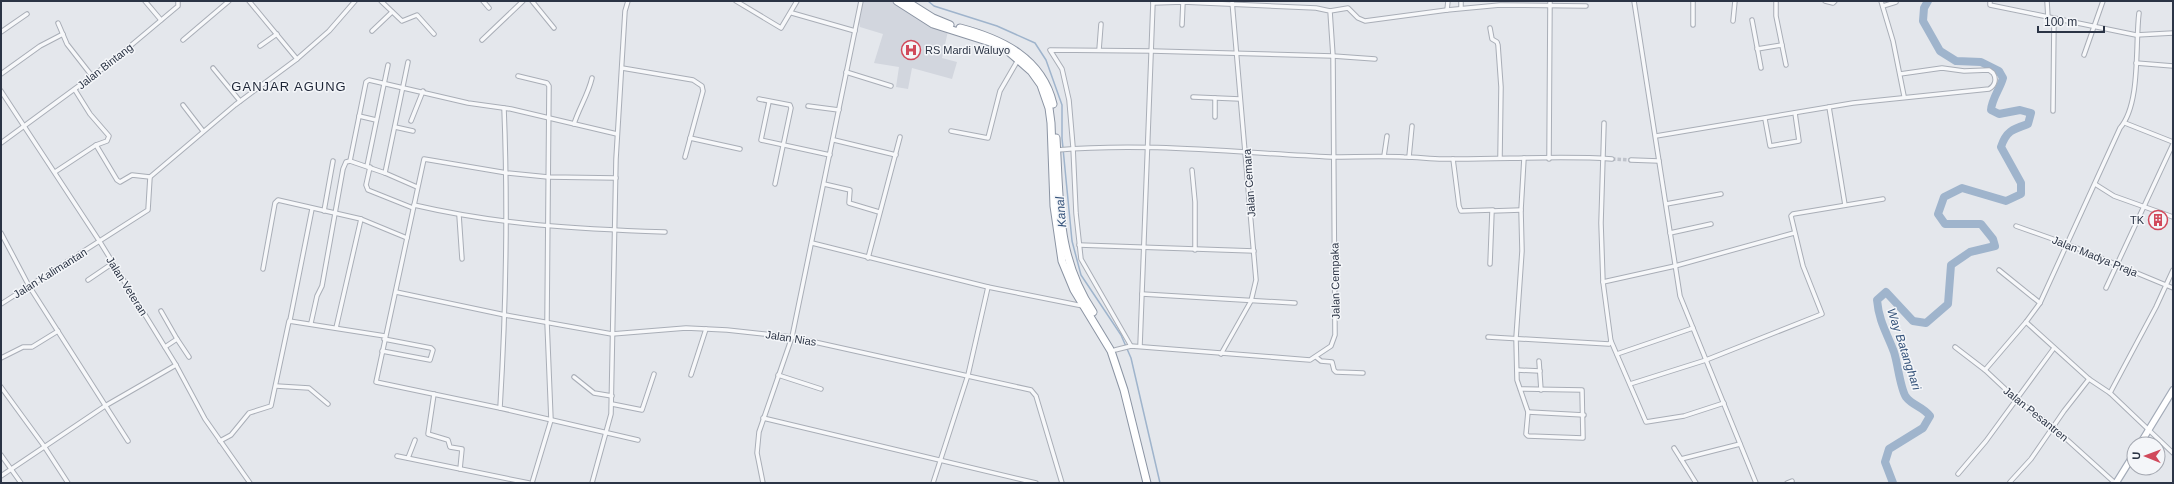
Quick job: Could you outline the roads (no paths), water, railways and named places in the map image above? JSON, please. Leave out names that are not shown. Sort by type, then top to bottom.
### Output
[{"type":"highway","points":[[897,1],[933,24],[993,44],[1019,59],[1031,71],[1046,94],[1051,123],[1061,225],[1067,260],[1078,288],[1117,350],[1151,483]]},
{"type":"highway","points":[[906,1],[943,23],[998,40],[1030,62],[1044,80],[1050,92],[1054,107],[1059,149],[1055,170],[1056,226],[1062,261],[1067,276],[1083,306],[1106,341],[1118,370],[1147,483]]},
{"type":"main road","points":[[2145,436],[2173,390]]},
{"type":"main road","points":[[2116,483],[2126,467]]},
{"type":"street","points":[[145,1],[161,20]]},
{"type":"street","name":"Jalan Bintang","points":[[1,143],[75,90],[178,6],[178,1]]},
{"type":"street","points":[[183,40],[229,1]]},
{"type":"street","points":[[248,1],[297,59]]},
{"type":"street","points":[[96,145],[118,182],[132,175],[150,178],[203,131],[240,101],[297,59],[329,31],[355,1]]},
{"type":"street","points":[[381,1],[403,22],[417,15],[434,34]]},
{"type":"street","points":[[483,1],[489,8]]},
{"type":"street","points":[[482,40],[523,1]]},
{"type":"street","points":[[532,1],[554,28]]},
{"type":"street","points":[[592,483],[607,432],[612,404],[612,334],[617,134],[625,11],[628,1]]},
{"type":"street","points":[[736,1],[781,28],[792,13],[797,1]]},
{"type":"street","points":[[763,483],[757,443],[763,418],[792,337],[834,140],[861,1]]},
{"type":"street","points":[[1447,10],[1448,1]]},
{"type":"street","points":[[1461,1],[1461,8]]},
{"type":"street","points":[[1524,1],[1524,6]]},
{"type":"street","points":[[1549,159],[1550,1]]},
{"type":"street","points":[[1634,1],[1680,296],[1756,483]]},
{"type":"street","points":[[1693,1],[1693,25]]},
{"type":"street","points":[[1733,21],[1735,1]]},
{"type":"street","points":[[1776,1],[1776,16],[1786,65]]},
{"type":"street","points":[[1824,1],[1833,3],[1835,1]]},
{"type":"street","points":[[1881,1],[1893,41],[1904,96]]},
{"type":"street","points":[[1990,1],[1993,6],[2054,20],[2095,26],[2136,35],[2173,33]]},
{"type":"street","points":[[2047,1],[2048,18]]},
{"type":"street","points":[[2084,56],[2103,1]]},
{"type":"street","points":[[1140,346],[1153,2],[1233,3],[1329,10],[1348,8],[1358,18],[1365,21],[1461,8],[1500,5],[1550,7],[1586,6]]},
{"type":"street","points":[[1182,24],[1183,2]]},
{"type":"street","points":[[1883,6],[1896,2]]},
{"type":"street","name":"Jalan Cemara","points":[[1221,354],[1251,301],[1256,280],[1233,3]]},
{"type":"street","name":"Jalan Cempaka","points":[[1316,357],[1331,346],[1336,335],[1332,157],[1333,56],[1329,10]]},
{"type":"street","points":[[372,31],[392,12]]},
{"type":"street","points":[[792,13],[855,32]]},
{"type":"street","points":[[1985,370],[2026,322],[2040,303],[2120,128],[2125,123],[2131,107],[2136,63],[2136,35],[2139,13]]},
{"type":"street","points":[[1,32],[27,14]]},
{"type":"street","points":[[1752,20],[1761,68]]},
{"type":"street","points":[[2053,111],[2054,20]]},
{"type":"street","points":[[58,24],[67,44],[92,76]]},
{"type":"street","points":[[1099,50],[1100,24]]},
{"type":"street","points":[[1490,28],[1492,39],[1498,45],[1501,80],[1500,157]]},
{"type":"street","points":[[1,74],[40,46],[63,34]]},
{"type":"street","points":[[260,46],[277,34]]},
{"type":"street","points":[[1757,49],[1782,45]]},
{"type":"street","points":[[1129,346],[1083,264],[1079,245],[1066,82],[1062,69],[1050,51],[1053,49],[1333,56],[1375,60]]},
{"type":"street","points":[[951,131],[988,138],[1000,90],[1019,59]]},
{"type":"street","points":[[385,173],[408,62]]},
{"type":"street","points":[[2136,63],[2173,66]]},
{"type":"street","points":[[388,65],[368,167],[366,185],[368,190],[413,206],[507,222],[548,227],[665,232]]},
{"type":"street","points":[[213,68],[240,101]]},
{"type":"street","points":[[622,68],[693,80],[700,83],[703,91],[685,157]]},
{"type":"street","points":[[1656,136],[1765,119],[1828,107],[1904,96],[1989,89],[1993,86],[1995,76],[1989,70],[1981,69],[1964,71],[1942,68],[1900,74]]},
{"type":"street","points":[[846,72],[891,86]]},
{"type":"street","points":[[397,456],[530,483],[551,420],[548,322],[548,84],[518,76]]},
{"type":"street","points":[[574,124],[578,111],[584,105],[592,78]]},
{"type":"street","points":[[311,323],[317,296],[322,286],[343,168],[346,162],[350,160],[367,81],[403,87],[468,103],[504,108],[617,134]]},
{"type":"street","points":[[55,172],[96,145],[107,141],[109,136],[90,114],[75,90]]},
{"type":"street","name":"Jalan Veteran","points":[[1,91],[100,242],[176,365],[201,413],[250,483]]},
{"type":"street","points":[[410,121],[423,92]]},
{"type":"street","points":[[1193,97],[1240,99]]},
{"type":"street","points":[[1215,98],[1215,117]]},
{"type":"street","points":[[759,99],[791,107],[774,184]]},
{"type":"street","points":[[768,102],[761,139],[830,154]]},
{"type":"street","points":[[183,105],[203,131]]},
{"type":"street","points":[[808,106],[839,110]]},
{"type":"street","points":[[1828,107],[1845,205]]},
{"type":"street","points":[[500,408],[505,315],[507,222],[507,173],[504,108]]},
{"type":"street","points":[[1765,119],[1770,146],[1799,141],[1795,113]]},
{"type":"street","points":[[359,116],[376,120]]},
{"type":"street","points":[[1604,123],[1600,223],[1602,282],[1611,341],[1646,422],[1684,416],[1724,403]]},
{"type":"street","points":[[2106,288],[2173,143],[2125,123]]},
{"type":"street","points":[[1409,157],[1412,126]]},
{"type":"street","points":[[394,127],[413,131]]},
{"type":"street","points":[[1384,156],[1387,136]]},
{"type":"street","points":[[868,258],[900,137]]},
{"type":"street","points":[[690,138],[740,149]]},
{"type":"street","points":[[834,140],[896,155]]},
{"type":"street","points":[[1059,149],[1148,148],[1246,151],[1332,157],[1384,156],[1453,159],[1500,157],[1612,159]]},
{"type":"street","points":[[616,178],[548,177],[507,173],[426,158],[417,187],[376,383],[500,408],[638,440]]},
{"type":"street","points":[[1520,388],[1541,390],[1582,389],[1584,393],[1583,437],[1581,439],[1528,436],[1528,412],[1517,380],[1516,338],[1522,251],[1521,210],[1524,158]]},
{"type":"street","points":[[1453,159],[1459,206],[1461,211],[1521,210]]},
{"type":"street","points":[[350,160],[417,187]]},
{"type":"street","points":[[1631,160],[1659,161]]},
{"type":"street","points":[[324,211],[333,161]]},
{"type":"street","points":[[1192,170],[1195,202],[1195,250]]},
{"type":"street","name":"Jalan Kalimantan","points":[[1,304],[148,210],[150,178]]},
{"type":"street","points":[[824,184],[850,190],[848,203],[879,212]]},
{"type":"street","points":[[2095,184],[2114,196],[2173,217]]},
{"type":"street","points":[[1666,204],[1721,194]]},
{"type":"street","points":[[1630,384],[1706,360],[1822,314],[1810,285],[1790,219],[1793,214],[1883,199]]},
{"type":"street","points":[[264,269],[276,202],[279,200],[361,219],[407,238]]},
{"type":"street","points":[[221,442],[231,435],[249,413],[271,406],[312,208]]},
{"type":"street","points":[[1490,264],[1491,215],[1493,210]]},
{"type":"street","points":[[459,215],[462,259]]},
{"type":"street","points":[[336,328],[361,219]]},
{"type":"street","points":[[1670,233],[1712,224]]},
{"type":"street","name":"Jalan Madya Praja","points":[[2016,226],[2068,244],[2173,288]]},
{"type":"street","points":[[1,233],[29,286],[128,441]]},
{"type":"street","points":[[1602,282],[1675,266],[1794,233]]},
{"type":"street","points":[[812,244],[988,287],[1083,306]]},
{"type":"street","points":[[1079,245],[1254,251]]},
{"type":"street","points":[[88,280],[113,263]]},
{"type":"street","points":[[2000,270],[2040,303]]},
{"type":"street","points":[[2110,393],[2167,285],[2173,270]]},
{"type":"street","points":[[934,483],[968,375],[988,287]]},
{"type":"street","name":"Jalan Nias","points":[[396,292],[505,315],[612,334],[680,329],[706,329],[792,337],[968,375],[1032,391],[1036,396],[1062,483]]},
{"type":"street","points":[[1142,294],[1251,301],[1295,302]]},
{"type":"street","points":[[161,312],[189,358]]},
{"type":"street","points":[[290,320],[385,337],[432,348],[433,350],[430,360],[382,351]]},
{"type":"street","points":[[2026,322],[2089,379],[2110,393],[2150,429],[2173,453]]},
{"type":"street","points":[[1617,354],[1693,328]]},
{"type":"street","points":[[691,375],[706,329]]},
{"type":"street","points":[[1,358],[23,347],[32,347],[58,332]]},
{"type":"street","points":[[1488,337],[1609,344],[1611,341]]},
{"type":"street","points":[[165,347],[177,339]]},
{"type":"street","points":[[1117,350],[1129,346],[1140,346],[1221,354],[1307,360],[1316,357],[1321,361],[1332,362],[1336,372],[1363,373]]},
{"type":"street","name":"Jalan Pesantren","points":[[1955,347],[1985,370],[2017,400],[2053,427],[2116,483]]},
{"type":"street","points":[[1958,474],[1986,442],[2054,348]]},
{"type":"street","points":[[1539,361],[1541,390]]},
{"type":"street","points":[[1,476],[105,406],[176,365]]},
{"type":"street","points":[[1517,370],[1540,371]]},
{"type":"street","points":[[612,404],[642,410],[654,374]]},
{"type":"street","points":[[778,375],[821,389]]},
{"type":"street","points":[[574,377],[594,393],[612,396]]},
{"type":"street","points":[[2012,483],[2010,482],[2031,459],[2089,379]]},
{"type":"street","points":[[276,386],[309,388],[328,404]]},
{"type":"street","points":[[1,387],[44,446],[68,483]]},
{"type":"street","points":[[434,394],[428,434],[448,440],[450,447],[462,449],[460,469]]},
{"type":"street","points":[[1528,412],[1584,415]]},
{"type":"street","points":[[763,418],[1036,483]]},
{"type":"street","points":[[408,458],[414,440]]},
{"type":"street","points":[[1680,459],[1740,444]]},
{"type":"street","points":[[1674,448],[1696,483]]},
{"type":"street","points":[[1,455],[20,483]]},
{"type":"street","points":[[1787,483],[1792,481]]},
{"type":"waterway","name":"Kanal","points":[[928,1],[934,6],[997,26],[1035,43],[1046,60],[1062,105],[1062,138],[1072,241],[1081,275],[1121,335],[1131,358],[1160,483]]},
{"type":"waterway","name":"Way Batanghari","points":[[1893,483],[1885,462],[1889,449],[1923,428],[1930,416],[1909,400],[1904,393],[1894,352],[1881,321],[1877,300],[1886,292],[1913,321],[1926,323],[1948,304],[1951,265],[1970,252],[1995,246],[1993,239],[1981,224],[1945,224],[1938,214],[1944,197],[1962,188],[2006,201],[2021,194],[2021,183],[2001,147],[2005,137],[2011,131],[2028,124],[2031,113],[2020,110],[1999,114],[1991,110],[1993,101],[2003,78],[1999,71],[1981,62],[1956,61],[1940,51],[1923,21],[1924,8],[1928,1]]},
{"type":"tunnel","points":[[1612,159],[1631,160]]},
{"type":"place","name":"RS Mardi Waluyo","points":[[911,50]]},
{"type":"place","name":"TK","points":[[2158,220]]},
{"type":"district","name":"GANJAR AGUNG","points":[[289,86]]}]
